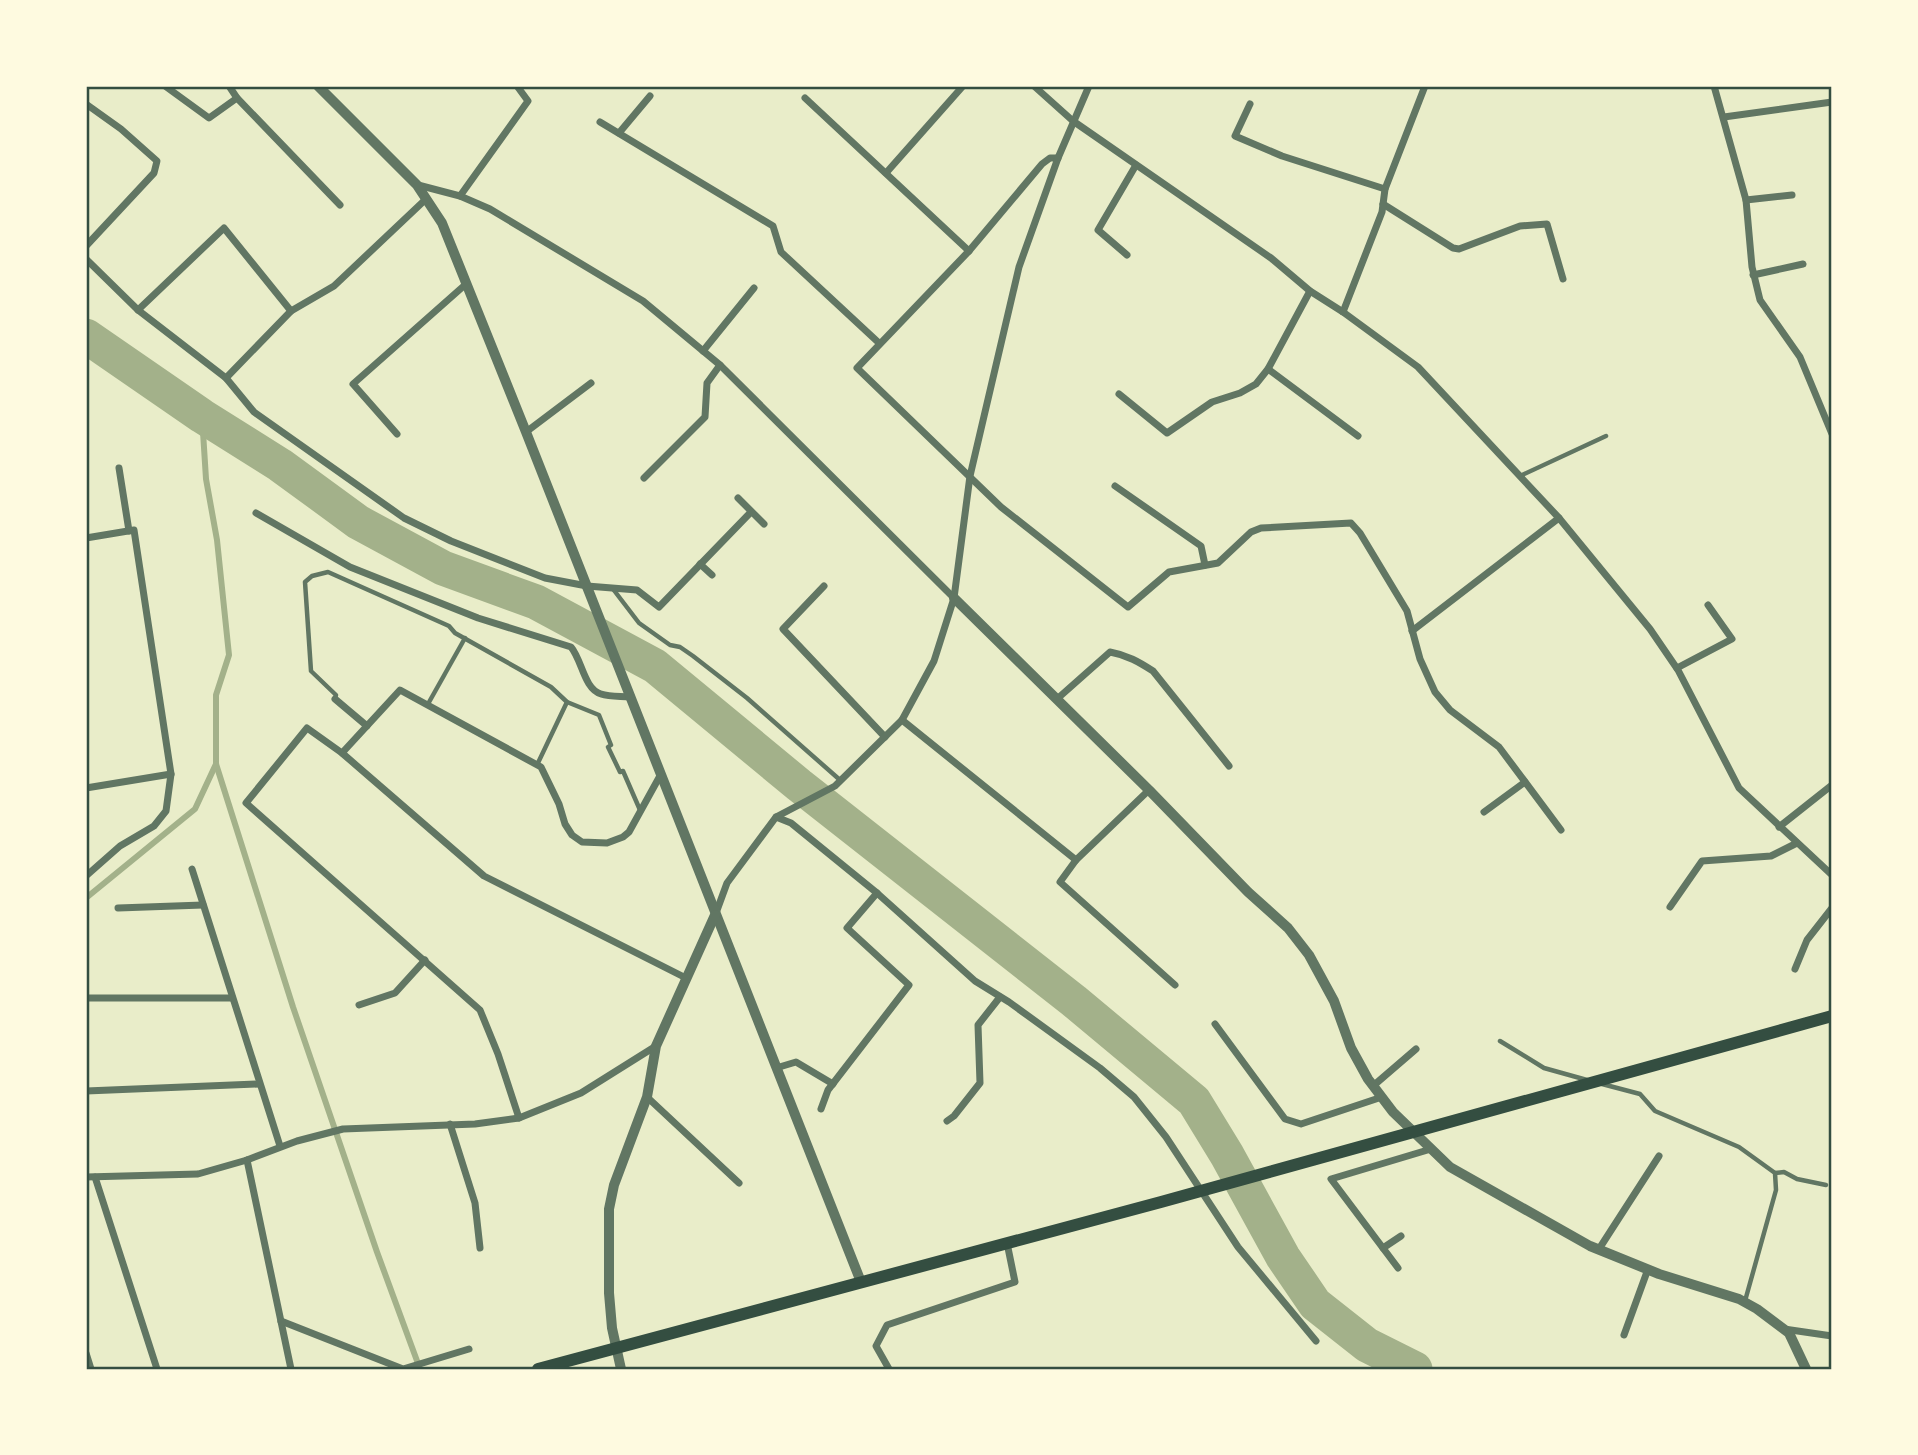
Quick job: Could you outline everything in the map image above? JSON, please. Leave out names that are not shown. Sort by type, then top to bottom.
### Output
[{"type":"main road","points":[[538,1369],[1161,1202],[1832,1016]]},
{"type":"street","points":[[165,86],[209,118],[237,98]]},
{"type":"street","points":[[229,86],[237,98],[340,205]]},
{"type":"street","points":[[317,86],[417,185],[442,223],[861,1282]]},
{"type":"street","points":[[460,196],[528,101],[517,86]]},
{"type":"street","points":[[886,173],[963,86]]},
{"type":"street","points":[[1034,86],[1073,121],[1271,258],[1310,291],[1418,367],[1559,518],[1650,629],[1677,668],[1739,788],[1832,875]]},
{"type":"street","points":[[621,1369],[612,1328],[609,1293],[609,1209],[614,1185],[648,1097],[656,1046],[727,883],[776,817],[838,783],[902,720],[934,661],[954,598],[970,476],[1019,267],[1058,158],[1089,86]]},
{"type":"street","points":[[1343,312],[1424,86]]},
{"type":"street","points":[[1714,86],[1746,200],[1753,275],[1760,300],[1800,356],[1832,434]]},
{"type":"street","points":[[619,133],[650,96]]},
{"type":"street","points":[[805,98],[969,251]]},
{"type":"street","points":[[1724,117],[1832,102]]},
{"type":"street","points":[[86,104],[121,129],[157,161],[154,173],[86,246]]},
{"type":"street","points":[[1251,104],[1235,136],[1282,156],[1385,189]]},
{"type":"street","points":[[600,122],[773,226],[780,252],[879,343]]},
{"type":"street","points":[[1058,158],[1050,158],[1042,164],[969,251],[857,368],[1001,507],[1128,607],[1169,572],[1218,563],[1251,532],[1261,528],[1351,523],[1360,533],[1407,611],[1420,659],[1435,692],[1450,710],[1499,747],[1561,830]]},
{"type":"street","points":[[1127,255],[1098,230],[1136,165]]},
{"type":"street","points":[[417,185],[460,196],[490,209],[606,276],[643,301],[720,365],[1149,790],[1248,892],[1288,928],[1302,946],[1334,1001],[1351,1048],[1373,1086],[1393,1112],[1450,1167],[1520,1208],[1600,1249],[1648,1269],[1744,1302],[1786,1331],[1806,1369]]},
{"type":"street","points":[[1746,200],[1792,195]]},
{"type":"street","points":[[226,378],[291,311],[334,286],[426,199]]},
{"type":"street","points":[[1383,204],[1453,248],[1459,249],[1520,226],[1547,224],[1550,242],[1563,279]]},
{"type":"street","points":[[138,310],[224,228],[291,311]]},
{"type":"street","points":[[86,259],[138,310],[226,378],[254,412],[404,518],[490,557],[545,578],[587,586],[637,590],[659,607],[751,512]]},
{"type":"street","points":[[1753,275],[1803,264]]},
{"type":"street","points":[[397,434],[353,384],[466,284]]},
{"type":"street","points":[[703,351],[754,288]]},
{"type":"street","points":[[1119,394],[1167,433],[1212,401],[1240,393],[1256,384],[1268,369],[1310,291]]},
{"type":"street","points":[[644,478],[705,416],[707,383],[720,365]]},
{"type":"street","points":[[1268,369],[1359,436]]},
{"type":"street","points":[[526,432],[591,383]]},
{"type":"street","points":[[119,468],[129,531]]},
{"type":"street","points":[[1115,486],[1201,546],[1205,565]]},
{"type":"street","points":[[738,499],[764,524]]},
{"type":"street","points":[[256,513],[351,566],[478,618],[572,648],[577,653],[590,685],[598,694],[630,697]]},
{"type":"street","points":[[1412,631],[1559,518]]},
{"type":"street","points":[[86,538],[134,530],[171,774],[166,811],[154,826],[120,846],[86,876]]},
{"type":"street","points":[[700,564],[712,575]]},
{"type":"street","points":[[824,586],[783,629],[885,737]]},
{"type":"street","points":[[1677,668],[1732,639],[1708,605]]},
{"type":"street","points":[[1057,699],[1110,652],[1120,653],[1153,671],[1229,766]]},
{"type":"street","points":[[342,753],[400,690],[541,767],[559,804],[565,824],[572,835],[582,842],[607,843],[623,838],[661,774]]},
{"type":"street","points":[[335,699],[367,726]]},
{"type":"street","points":[[902,720],[1076,860]]},
{"type":"street","points":[[237,804],[246,803],[307,728],[342,753],[484,876],[686,978]]},
{"type":"street","points":[[86,788],[171,774]]},
{"type":"street","points":[[1484,812],[1525,782]]},
{"type":"street","points":[[1779,827],[1832,785]]},
{"type":"street","points":[[1149,790],[1076,860],[1060,882],[1175,985]]},
{"type":"street","points":[[246,803],[480,1010],[519,1118]]},
{"type":"street","points":[[776,817],[791,823],[877,893],[975,981],[1100,1068],[1134,1097],[1166,1137],[1238,1247],[1316,1341]]},
{"type":"street","points":[[1670,907],[1702,861],[1771,856],[1797,843]]},
{"type":"street","points":[[192,869],[280,1146]]},
{"type":"street","points":[[821,1110],[828,1090],[909,985],[847,928],[877,893]]},
{"type":"street","points":[[118,908],[203,905]]},
{"type":"street","points":[[1794,969],[1807,940],[1832,908]]},
{"type":"street","points":[[359,1005],[395,993],[425,960]]},
{"type":"street","points":[[947,1121],[981,1083],[978,1025],[1000,996]]},
{"type":"street","points":[[86,998],[232,998]]},
{"type":"street","points":[[1215,1024],[1285,1119],[1301,1124],[1382,1097]]},
{"type":"street","points":[[86,1177],[198,1174],[247,1160],[280,1146],[343,1129],[519,1118],[581,1093],[656,1046]]},
{"type":"street","points":[[1373,1086],[1416,1049]]},
{"type":"street","points":[[776,1068],[796,1062],[833,1084]]},
{"type":"street","points":[[86,1091],[259,1084]]},
{"type":"street","points":[[648,1097],[739,1183]]},
{"type":"street","points":[[450,1124],[475,1203],[480,1248]]},
{"type":"street","points":[[1398,1268],[1331,1179],[1431,1149]]},
{"type":"street","points":[[1600,1249],[1659,1156]]},
{"type":"street","points":[[247,1160],[291,1369]]},
{"type":"street","points":[[95,1177],[156,1369]]},
{"type":"street","points":[[1383,1248],[1401,1236]]},
{"type":"street","points":[[889,1369],[876,1346],[887,1325],[1015,1282],[1007,1243]]},
{"type":"street","points":[[1624,1335],[1648,1269]]},
{"type":"street","points":[[281,1321],[403,1369],[469,1349]]},
{"type":"street","points":[[1786,1331],[1832,1336]]},
{"type":"street","points":[[86,1353],[91,1369]]},
{"type":"lane","points":[[1520,476],[1606,436]]},
{"type":"lane","points":[[335,699],[336,695],[311,671],[305,582],[322,573],[334,574],[449,626],[455,633],[551,687],[567,702],[598,715],[611,745],[608,747],[620,772],[623,771],[640,811]]},
{"type":"lane","points":[[612,588],[639,623],[670,645],[686,652],[736,690],[838,783]]},
{"type":"lane","points":[[427,705],[465,638]]},
{"type":"lane","points":[[537,765],[567,702]]},
{"type":"lane","points":[[1500,1041],[1544,1068],[1640,1094],[1655,1111],[1739,1147],[1775,1173],[1784,1172],[1797,1179],[1826,1185]]},
{"type":"lane","points":[[1744,1302],[1776,1190],[1775,1173]]},
{"type":"waterway","points":[[86,336],[202,416],[280,465],[358,522],[443,568],[536,602],[655,666],[799,785],[1074,1001],[1194,1101],[1283,1257],[1315,1304],[1367,1345],[1415,1369]]},
{"type":"waterway","points":[[202,416],[206,479],[217,540],[229,655],[216,695],[216,764],[293,1007],[420,1369]]},
{"type":"waterway","points":[[86,898],[195,809],[216,764]]}]
